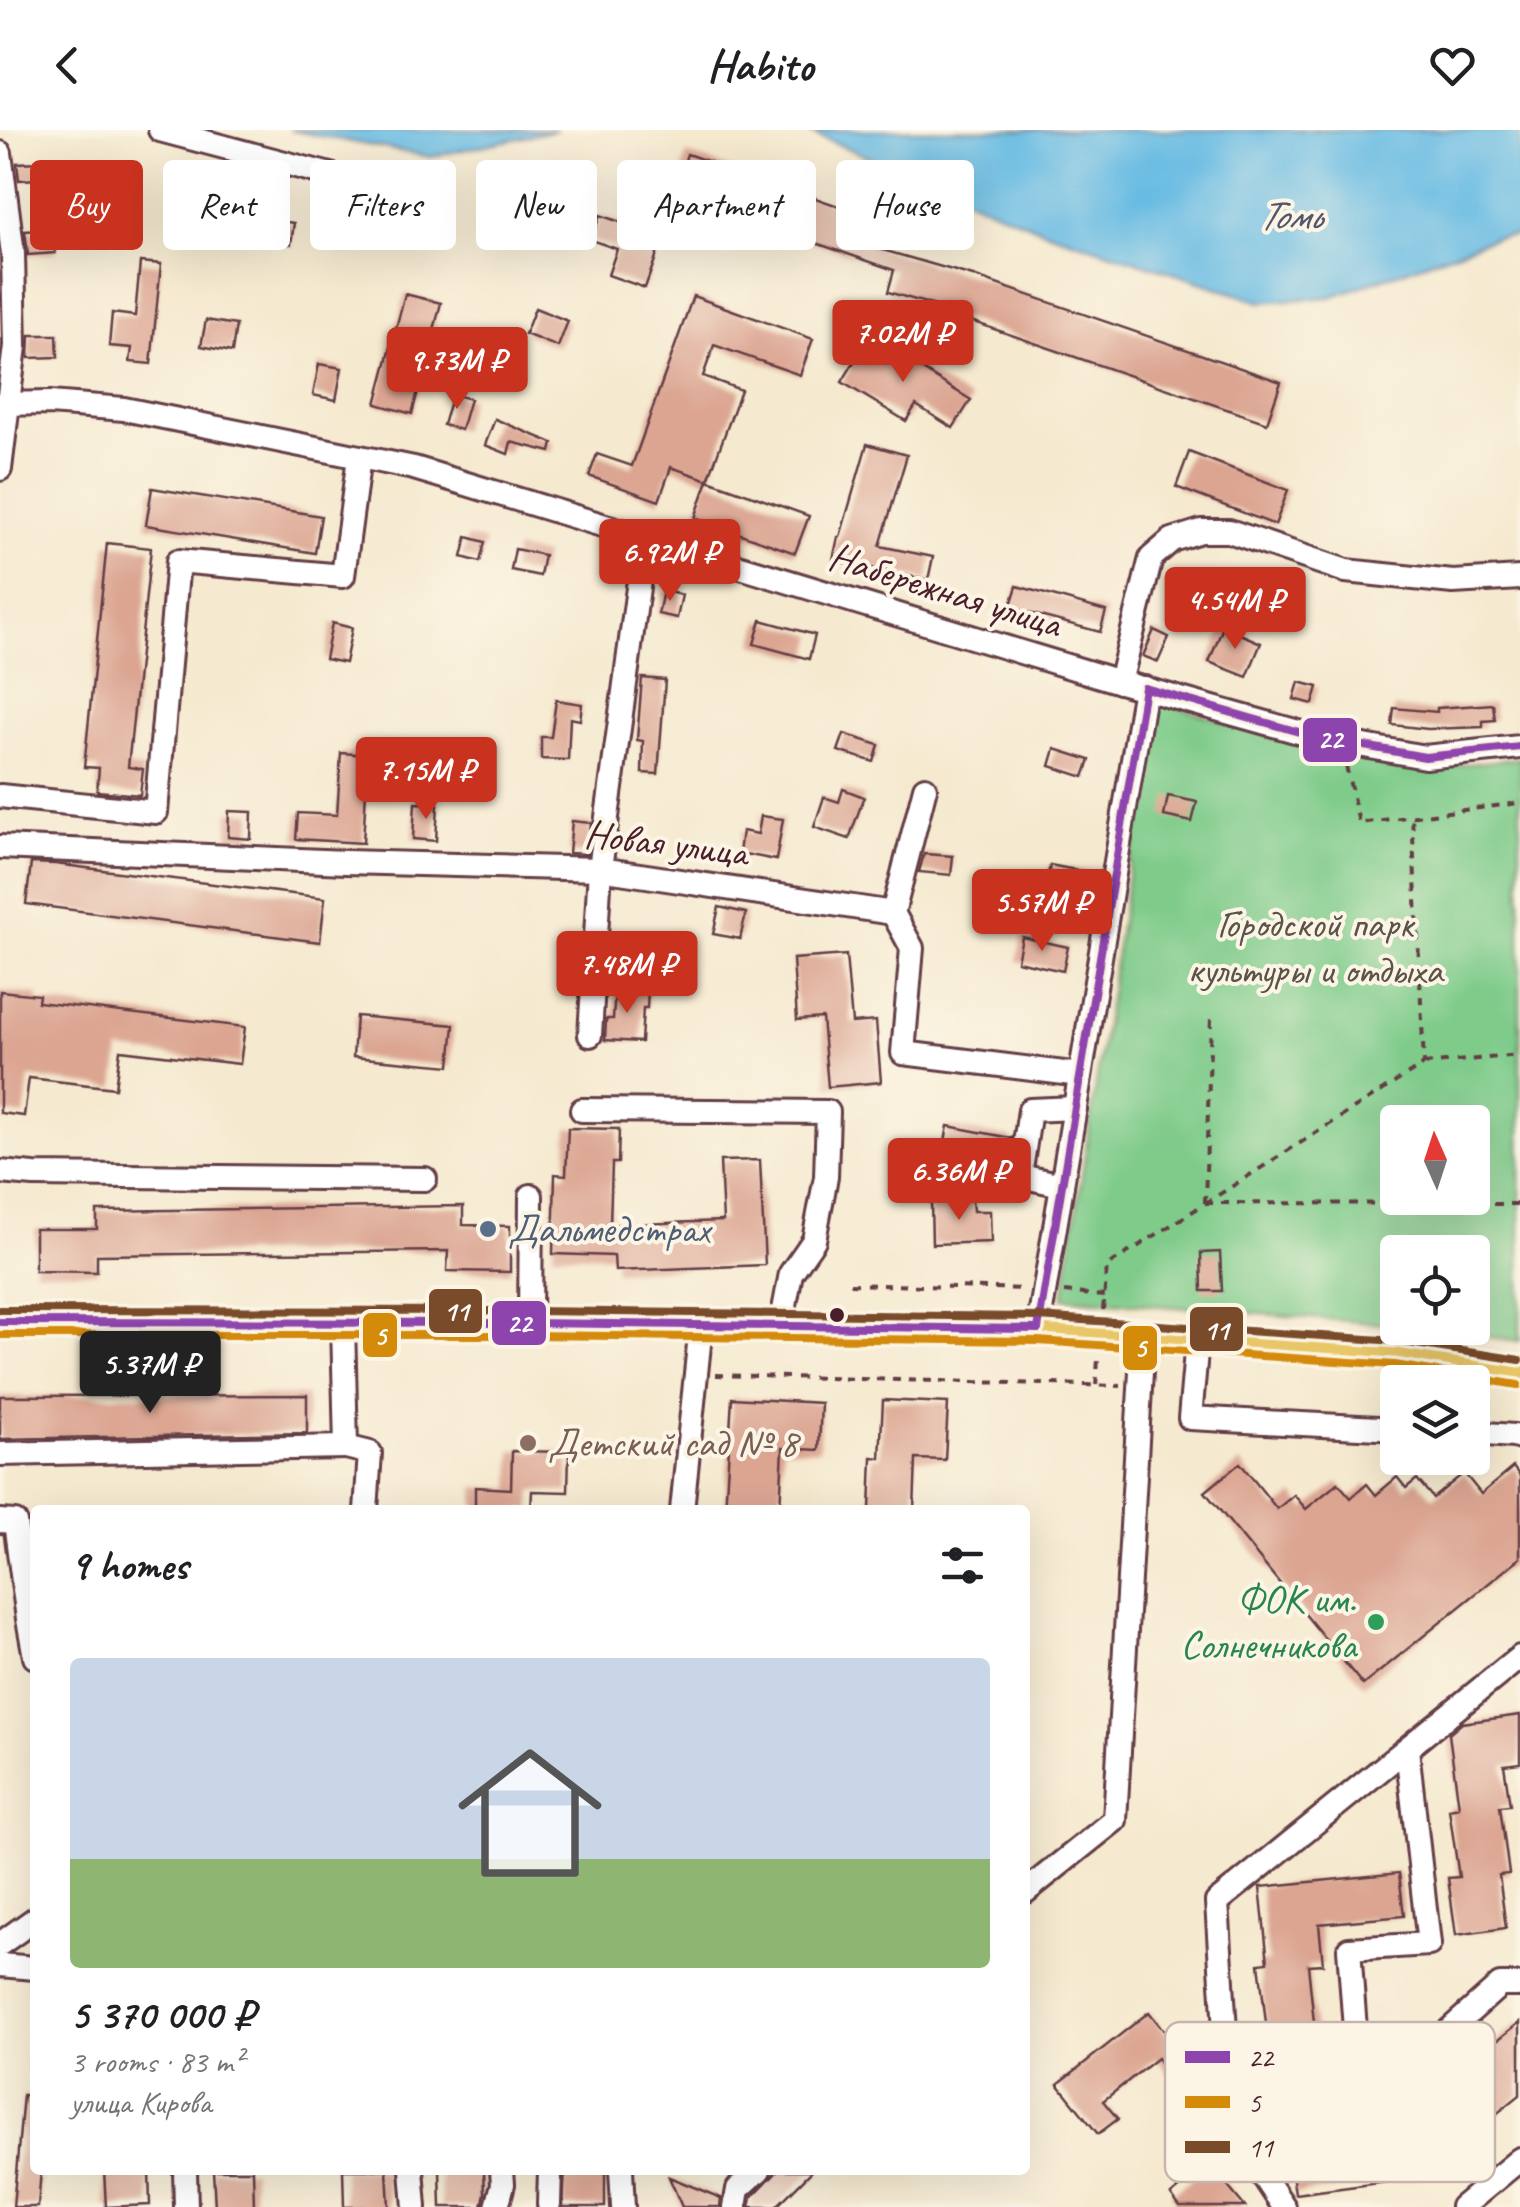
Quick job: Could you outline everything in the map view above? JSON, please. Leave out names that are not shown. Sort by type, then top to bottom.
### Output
[{"type":"main road","points":[[0,1322],[1038,1329],[1396,1353],[1520,1373]]},
{"type":"street","points":[[160,130],[310,169]]},
{"type":"street","points":[[0,152],[13,254],[15,346],[4,404],[0,468]]},
{"type":"street","name":"Набережная улица","points":[[4,404],[50,403],[124,410],[414,468],[1120,682],[1320,738],[1426,757],[1520,746]]},
{"type":"street","points":[[0,796],[156,812],[178,562],[342,576],[359,457]]},
{"type":"street","points":[[1120,682],[1151,558],[1172,540],[1201,530],[1229,532],[1346,571],[1453,582],[1520,578]]},
{"type":"street","points":[[590,1035],[600,869],[645,536]]},
{"type":"street","points":[[1038,1329],[1145,688]]},
{"type":"street","points":[[925,788],[893,913],[912,948],[903,1054],[1080,1076]]},
{"type":"street","name":"Новая улица","points":[[0,847],[600,869],[893,913]]},
{"type":"street","points":[[1062,1185],[1020,1176],[1030,1110],[1075,1108]]},
{"type":"street","points":[[582,1110],[828,1112],[826,1177],[814,1240],[791,1273],[781,1326]]},
{"type":"street","points":[[0,1172],[425,1178]]},
{"type":"street","points":[[530,1324],[531,1196]]},
{"type":"street","points":[[343,1324],[346,1447]]},
{"type":"street","points":[[683,1505],[702,1326]]},
{"type":"street","points":[[1030,1888],[1115,1820],[1143,1336]]},
{"type":"street","points":[[1197,1340],[1190,1418],[1380,1428]]},
{"type":"street","points":[[1490,1435],[1520,1438]]},
{"type":"street","points":[[0,1454],[346,1447],[370,1453],[366,1505]]},
{"type":"street","points":[[17,1522],[30,1612]]},
{"type":"street","points":[[1224,2022],[1216,1902],[1520,1657]]},
{"type":"street","points":[[1354,2022],[1349,1948],[1429,1944],[1406,1748]]},
{"type":"street","points":[[0,1944],[30,1923]]},
{"type":"street","points":[[0,1965],[30,1968]]},
{"type":"street","points":[[1457,2022],[1500,1984],[1520,1985]]},
{"type":"street","points":[[1495,2180],[1520,2159]]},
{"type":"street","points":[[185,2175],[186,2207]]},
{"type":"street","points":[[412,2175],[414,2207]]},
{"type":"street","points":[[497,2207],[502,2175]]},
{"type":"street","points":[[549,2204],[550,2175]]},
{"type":"street","points":[[621,2175],[623,2207]]},
{"type":"street","points":[[735,2207],[738,2189],[753,2175]]},
{"type":"street","points":[[1267,2182],[1284,2207]]},
{"type":"street","points":[[1462,2207],[1492,2182]]},
{"type":"path","points":[[1341,742],[1360,823],[1520,803]]},
{"type":"path","points":[[1412,816],[1424,1064]]},
{"type":"path","points":[[1205,1203],[1211,1017]]},
{"type":"path","points":[[1096,1385],[1107,1266],[1424,1064],[1520,1055]]},
{"type":"path","points":[[1205,1203],[1520,1204]]},
{"type":"path","points":[[850,1284],[1044,1290],[1104,1296]]},
{"type":"path","points":[[696,1374],[1140,1387]]},
{"type":"green space","name":"Городской парк культуры и отдыха","points":[[1155,700],[1315,750],[1423,769],[1520,758],[1520,1341],[1490,1337],[1490,1235],[1380,1235],[1380,1324],[1063,1298]]},
{"type":"water","points":[[289,130],[557,130],[430,157]]},
{"type":"water","name":"Томь","points":[[804,130],[1520,130],[1520,235],[1494,238],[1331,297],[1261,302],[1045,231],[974,201],[974,160],[876,160]]},
{"type":"building","points":[[30,162],[30,180],[19,180],[17,163]]},
{"type":"building","points":[[816,198],[836,205],[836,250],[816,243]]},
{"type":"building","points":[[600,215],[617,221],[617,249],[597,242]]},
{"type":"building","points":[[25,231],[30,231],[30,250],[55,253],[28,255]]},
{"type":"building","points":[[617,249],[658,250],[645,288],[608,275]]},
{"type":"building","points":[[836,250],[882,250],[973,276],[1281,382],[1267,423],[959,317],[960,313],[888,292],[894,270]]},
{"type":"building","points":[[140,262],[161,264],[151,364],[130,362],[132,348],[109,346],[112,313],[135,316]]},
{"type":"building","points":[[405,294],[441,303],[412,414],[376,404]]},
{"type":"building","points":[[693,296],[813,339],[800,375],[714,345],[703,376],[741,390],[708,480],[671,467],[659,501],[589,476],[597,454],[632,466]]},
{"type":"building","points":[[535,308],[568,321],[558,347],[525,334]]},
{"type":"building","points":[[206,320],[236,325],[232,352],[201,346]]},
{"type":"building","points":[[30,335],[57,335],[58,357],[29,358]]},
{"type":"building","points":[[869,337],[971,400],[953,428],[916,405],[906,421],[842,382]]},
{"type":"building","points":[[319,364],[342,368],[336,400],[313,395]]},
{"type":"building","points":[[452,394],[470,399],[461,430],[443,425]]},
{"type":"building","points":[[495,419],[553,443],[551,452],[511,442],[508,454],[485,445]]},
{"type":"building","points":[[867,444],[907,455],[880,546],[933,557],[928,580],[833,560]]},
{"type":"building","points":[[1189,452],[1288,490],[1275,525],[1176,487]]},
{"type":"building","points":[[708,480],[809,516],[795,553],[695,518]]},
{"type":"building","points":[[152,488],[321,516],[315,553],[146,525]]},
{"type":"building","points":[[467,537],[485,542],[480,562],[462,557]]},
{"type":"building","points":[[107,543],[151,548],[128,767],[143,769],[140,795],[97,791],[99,768],[84,767]]},
{"type":"building","points":[[515,549],[544,555],[540,576],[511,570]]},
{"type":"building","points":[[1017,586],[1106,611],[1100,632],[1010,608]]},
{"type":"building","points":[[663,591],[682,595],[677,618],[658,614]]},
{"type":"building","points":[[761,620],[815,635],[809,659],[754,644]]},
{"type":"building","points":[[332,623],[352,628],[345,663],[325,659]]},
{"type":"building","points":[[1223,627],[1261,643],[1247,677],[1209,662]]},
{"type":"building","points":[[1154,630],[1169,637],[1158,662],[1143,656]]},
{"type":"building","points":[[642,678],[665,680],[658,774],[642,773],[643,741],[637,740]]},
{"type":"building","points":[[1299,682],[1318,687],[1313,704],[1294,699]]},
{"type":"building","points":[[556,700],[582,704],[580,720],[570,718],[568,760],[541,759],[541,737],[551,737]]},
{"type":"building","points":[[1493,704],[1495,720],[1483,721],[1483,727],[1428,729],[1392,725],[1394,708],[1437,712],[1437,708]]},
{"type":"building","points":[[844,734],[879,745],[874,762],[838,751]]},
{"type":"building","points":[[1055,749],[1090,760],[1084,777],[1050,766]]},
{"type":"building","points":[[341,753],[368,755],[363,843],[296,839],[298,813],[337,815]]},
{"type":"building","points":[[843,789],[864,797],[849,839],[814,827],[824,797],[839,802]]},
{"type":"building","points":[[1168,796],[1197,802],[1192,822],[1164,816]]},
{"type":"building","points":[[415,803],[438,804],[436,841],[413,839]]},
{"type":"building","points":[[229,811],[252,812],[251,839],[228,837]]},
{"type":"building","points":[[761,816],[783,819],[776,860],[739,853],[742,831],[758,834]]},
{"type":"building","points":[[572,821],[591,823],[587,854],[569,853]]},
{"type":"building","points":[[924,854],[953,856],[951,875],[919,872]]},
{"type":"building","points":[[31,863],[325,898],[320,942],[26,904]]},
{"type":"building","points":[[1050,865],[1091,873],[1087,894],[1046,886]]},
{"type":"building","points":[[719,907],[746,913],[740,939],[713,934]]},
{"type":"building","points":[[1022,937],[1068,947],[1063,971],[1017,961]]},
{"type":"building","points":[[846,955],[852,1023],[876,1021],[881,1082],[828,1087],[822,1018],[797,1020],[793,959]]},
{"type":"building","points":[[615,989],[648,990],[641,1042],[605,1040],[606,1019],[613,1019]]},
{"type":"building","points":[[0,991],[39,995],[38,1002],[245,1027],[240,1064],[120,1050],[115,1088],[29,1078],[24,1116],[0,1113]]},
{"type":"building","points":[[356,1016],[454,1025],[450,1066],[353,1057]]},
{"type":"building","points":[[948,1126],[1011,1138],[1007,1164],[943,1152]]},
{"type":"building","points":[[568,1128],[619,1129],[618,1163],[612,1163],[610,1225],[723,1221],[720,1161],[760,1160],[765,1265],[615,1271],[614,1256],[553,1254],[555,1174],[566,1175]]},
{"type":"building","points":[[972,1200],[973,1211],[990,1211],[991,1242],[932,1244],[931,1201]]},
{"type":"building","points":[[463,1206],[463,1225],[510,1226],[510,1272],[447,1271],[448,1251],[97,1255],[97,1272],[35,1271],[35,1229],[97,1229],[97,1211]]},
{"type":"building","points":[[1220,1252],[1222,1291],[1202,1291],[1201,1253]]},
{"type":"building","points":[[307,1395],[307,1433],[0,1439],[0,1396]]},
{"type":"building","points":[[732,1398],[821,1403],[819,1450],[783,1448],[780,1505],[725,1505]]},
{"type":"building","points":[[883,1400],[948,1403],[945,1460],[916,1459],[914,1505],[870,1505],[872,1457],[880,1458]]},
{"type":"building","points":[[512,1451],[569,1452],[568,1492],[532,1491],[531,1505],[475,1505],[475,1487],[511,1489]]},
{"type":"building","name":"ФОК им. Солнечникова","points":[[1240,1463],[1277,1509],[1294,1495],[1306,1509],[1338,1483],[1351,1498],[1367,1484],[1376,1495],[1397,1477],[1406,1488],[1417,1479],[1433,1498],[1466,1475],[1481,1494],[1513,1467],[1520,1476],[1520,1558],[1363,1685],[1205,1492]]},
{"type":"building","points":[[1520,1715],[1520,1763],[1504,1765],[1510,1805],[1500,1806],[1509,1874],[1499,1875],[1506,1928],[1456,1935],[1448,1878],[1459,1877],[1449,1809],[1459,1807],[1449,1734],[1462,1723]]},
{"type":"building","points":[[1399,1873],[1404,1916],[1319,1924],[1323,1964],[1308,1965],[1314,2022],[1266,2022],[1259,1963],[1268,1962],[1260,1887]]},
{"type":"building","points":[[1149,2012],[1165,2032],[1165,2068],[1157,2058],[1103,2101],[1118,2119],[1098,2134],[1058,2084]]},
{"type":"building","points":[[1520,2022],[1520,2095],[1495,2115],[1495,2042]]},
{"type":"building","points":[[23,2095],[30,2096],[30,2175],[41,2175],[38,2207],[13,2207]]},
{"type":"building","points":[[104,2175],[149,2175],[150,2205],[106,2207]]},
{"type":"building","points":[[213,2175],[253,2175],[254,2207],[215,2207]]},
{"type":"building","points":[[343,2175],[387,2175],[389,2207],[344,2207]]},
{"type":"building","points":[[440,2175],[484,2175],[482,2207],[441,2207]]},
{"type":"building","points":[[565,2175],[605,2175],[605,2207],[563,2207]]},
{"type":"building","points":[[773,2175],[808,2175],[776,2207],[750,2207],[752,2197]]},
{"type":"building","points":[[669,2177],[721,2198],[720,2207],[682,2207]]},
{"type":"building","points":[[1187,2182],[1224,2182],[1245,2207],[1180,2207],[1171,2195]]},
{"type":"building","points":[[1293,2182],[1387,2182],[1295,2194]]},
{"type":"transit line","name":"22","points":[[1145,688],[1320,738],[1425,757],[1520,747]]},
{"type":"transit line","name":"22","points":[[1038,1329],[1145,688]]},
{"type":"transit line","name":"11","points":[[0,1310],[1038,1317],[1397,1341],[1520,1360]]},
{"type":"transit line","name":"22","points":[[0,1322],[1038,1329]]},
{"type":"transit line","name":"5","points":[[0,1335],[530,1335],[1038,1341],[1395,1365],[1518,1385]]},
{"type":"place","name":"Дальмедстрах","points":[[488,1229]]},
{"type":"place","name":"Детский сад № 8","points":[[528,1443]]},
{"type":"place","name":"ФОК им. Солнечникова","points":[[1376,1622]]}]
